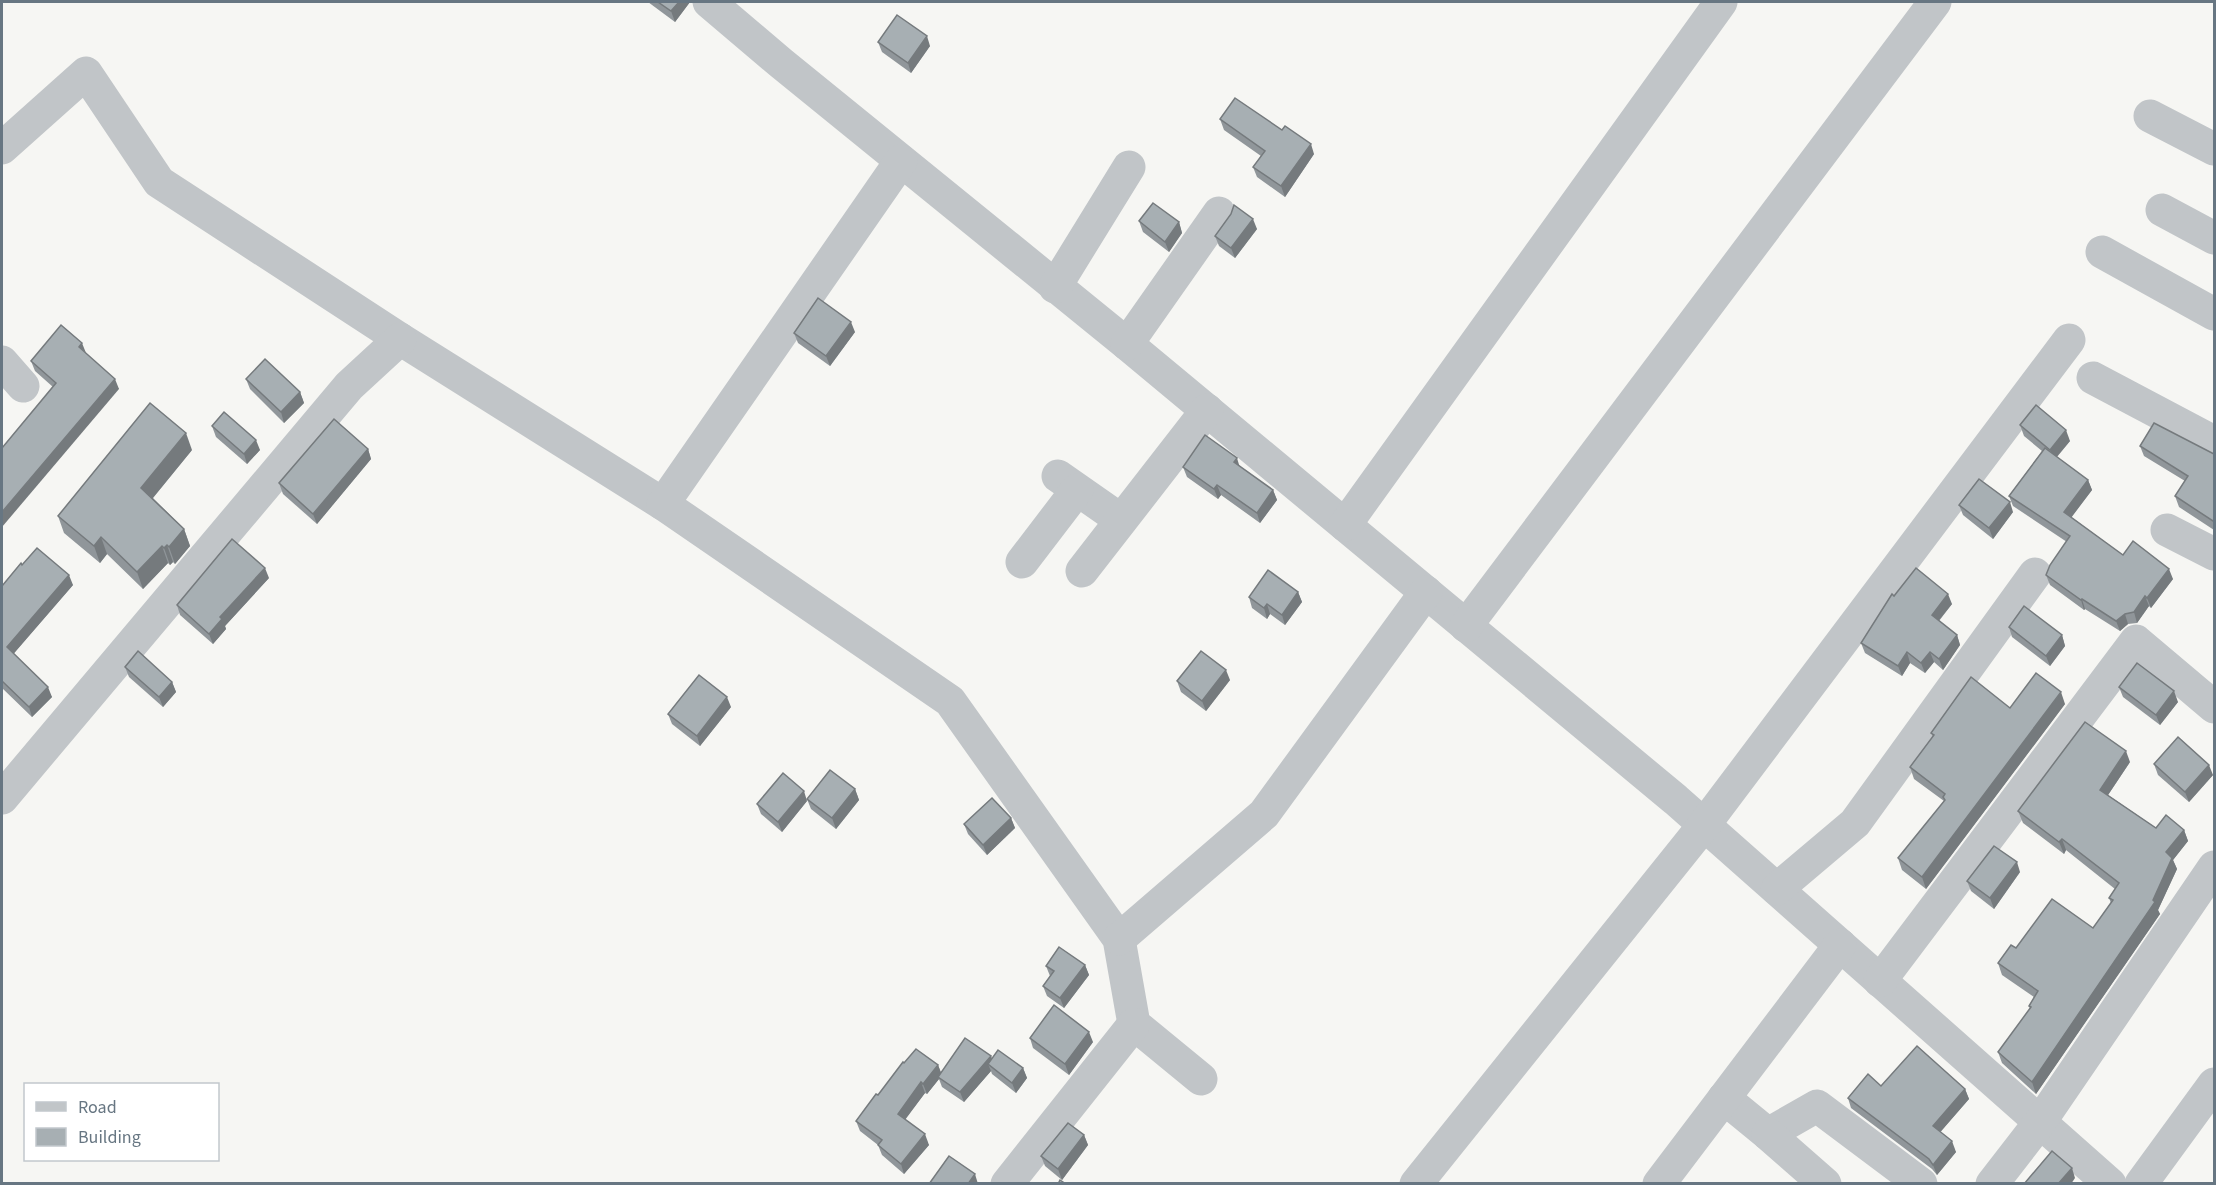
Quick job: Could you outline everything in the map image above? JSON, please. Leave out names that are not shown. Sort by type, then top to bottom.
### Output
[{"type":"street","points":[[709,2],[1207,410],[1704,825],[2110,1184]]},
{"type":"street","points":[[1345,525],[1721,2]]},
{"type":"street","points":[[1466,626],[1935,2]]},
{"type":"street","points":[[2,148],[86,73],[159,182],[400,339],[663,504],[950,701],[1119,939],[1134,1024],[1201,1079]]},
{"type":"street","points":[[2150,116],[2214,148]]},
{"type":"street","points":[[663,504],[901,161]]},
{"type":"street","points":[[1055,287],[1129,167]]},
{"type":"street","points":[[2162,210],[2214,238]]},
{"type":"street","points":[[1127,344],[1219,213]]},
{"type":"street","points":[[2102,252],[2214,314]]},
{"type":"street","points":[[2,798],[350,386],[400,339]]},
{"type":"street","points":[[1416,1184],[1704,825],[2070,340]]},
{"type":"street","points":[[2093,378],[2214,442]]},
{"type":"street","points":[[1082,571],[1207,410]]},
{"type":"street","points":[[1022,562],[1067,483],[1121,520]]},
{"type":"street","points":[[2166,530],[2214,554]]},
{"type":"street","points":[[1777,889],[1855,823],[2035,574]]},
{"type":"street","points":[[1119,939],[1264,814],[1426,592]]},
{"type":"street","points":[[1880,981],[2136,641],[2214,707]]},
{"type":"street","points":[[1992,1184],[2040,1122],[2214,867]]},
{"type":"street","points":[[1659,1184],[1840,945]]},
{"type":"street","points":[[1007,1184],[1134,1024]]},
{"type":"street","points":[[2141,1184],[2214,1084]]},
{"type":"street","points":[[1724,1098],[1825,1184]]},
{"type":"street","points":[[1768,1134],[1817,1106],[1921,1184]]},
{"type":"building","points":[[658,2],[679,2],[671,11]]},
{"type":"building","points":[[897,15],[927,36],[908,63],[878,42]]},
{"type":"building","points":[[1235,98],[1282,130],[1285,126],[1311,144],[1281,186],[1253,167],[1265,151],[1220,119]]},
{"type":"building","points":[[1153,203],[1179,222],[1165,242],[1139,221]]},
{"type":"building","points":[[1234,205],[1253,219],[1231,248],[1215,236],[1231,214]]},
{"type":"building","points":[[818,298],[851,322],[826,356],[794,333]]},
{"type":"building","points":[[61,325],[82,343],[79,347],[115,379],[2,512],[2,448],[56,383],[31,361]]},
{"type":"building","points":[[265,359],[300,392],[281,412],[246,379]]},
{"type":"building","points":[[150,403],[186,433],[141,488],[184,529],[169,547],[162,546],[137,572],[101,537],[94,546],[58,516]]},
{"type":"building","points":[[2036,405],[2066,430],[2050,450],[2020,425]]},
{"type":"building","points":[[224,412],[256,440],[244,454],[212,426]]},
{"type":"building","points":[[334,419],[368,449],[313,514],[279,483]]},
{"type":"building","points":[[2154,423],[2214,454],[2213,521],[2175,496],[2188,476],[2140,446]]},
{"type":"building","points":[[1205,435],[1237,458],[1234,462],[1273,490],[1257,513],[1217,485],[1214,489],[1183,467]]},
{"type":"building","points":[[2045,448],[2088,480],[2064,512],[2123,555],[2133,541],[2169,569],[2134,612],[2125,614],[2116,621],[2046,575],[2050,565],[2070,536],[2009,496]]},
{"type":"building","points":[[1979,479],[2010,502],[1989,528],[1959,505]]},
{"type":"building","points":[[232,539],[265,568],[220,617],[222,619],[209,634],[177,605]]},
{"type":"building","points":[[37,548],[69,575],[7,647],[48,687],[29,707],[2,681],[2,586]]},
{"type":"building","points":[[1916,568],[1948,594],[1932,615],[1957,635],[1939,659],[1930,652],[1921,663],[1907,652],[1898,666],[1861,643],[1892,594],[1894,596]]},
{"type":"building","points":[[1268,570],[1298,592],[1282,615],[1267,604],[1264,608],[1249,597]]},
{"type":"building","points":[[2024,606],[2062,635],[2046,656],[2009,627]]},
{"type":"building","points":[[138,651],[172,682],[159,697],[125,667]]},
{"type":"building","points":[[1201,651],[1226,670],[1202,701],[1177,681]]},
{"type":"building","points":[[2137,663],[2174,691],[2156,715],[2119,687]]},
{"type":"building","points":[[2036,673],[2061,692],[1922,877],[1898,858],[1945,800],[1943,797],[1945,794],[1910,767],[1934,735],[1931,733],[1971,677],[2010,708]]},
{"type":"building","points":[[699,675],[727,697],[697,736],[668,714]]},
{"type":"building","points":[[2085,722],[2126,751],[2100,790],[2156,828],[2166,815],[2184,830],[2166,852],[2172,858],[2153,900],[2155,902],[2032,1082],[1998,1052],[2031,1007],[2029,1006],[2038,991],[1998,963],[2011,945],[2016,948],[2052,899],[2093,928],[2113,900],[2109,898],[2119,883],[2062,839],[2059,842],[2018,811]]},
{"type":"building","points":[[2178,737],[2209,765],[2185,792],[2154,764]]},
{"type":"building","points":[[830,770],[855,789],[832,818],[807,799]]},
{"type":"building","points":[[783,773],[804,791],[778,822],[757,804]]},
{"type":"building","points":[[992,798],[1011,818],[983,845],[964,824]]},
{"type":"building","points":[[1994,846],[2017,862],[1990,898],[1967,881]]},
{"type":"building","points":[[1059,947],[1085,965],[1060,998],[1043,986],[1054,971],[1046,966]]},
{"type":"building","points":[[1054,1005],[1089,1032],[1065,1064],[1030,1038]]},
{"type":"building","points":[[965,1038],[991,1056],[960,1092],[938,1077]]},
{"type":"building","points":[[1917,1046],[1965,1089],[1933,1126],[1952,1141],[1933,1165],[1929,1159],[1848,1098],[1868,1074],[1881,1086]]},
{"type":"building","points":[[916,1049],[938,1065],[923,1084],[921,1082],[898,1114],[925,1134],[901,1164],[878,1145],[882,1140],[856,1121],[876,1094],[878,1095]]},
{"type":"building","points":[[998,1050],[1023,1068],[1012,1083],[988,1064]]},
{"type":"building","points":[[1068,1123],[1084,1135],[1058,1169],[1041,1156]]},
{"type":"building","points":[[2052,1151],[2072,1168],[2058,1184],[2024,1184]]},
{"type":"building","points":[[949,1156],[975,1174],[968,1184],[929,1184]]}]
